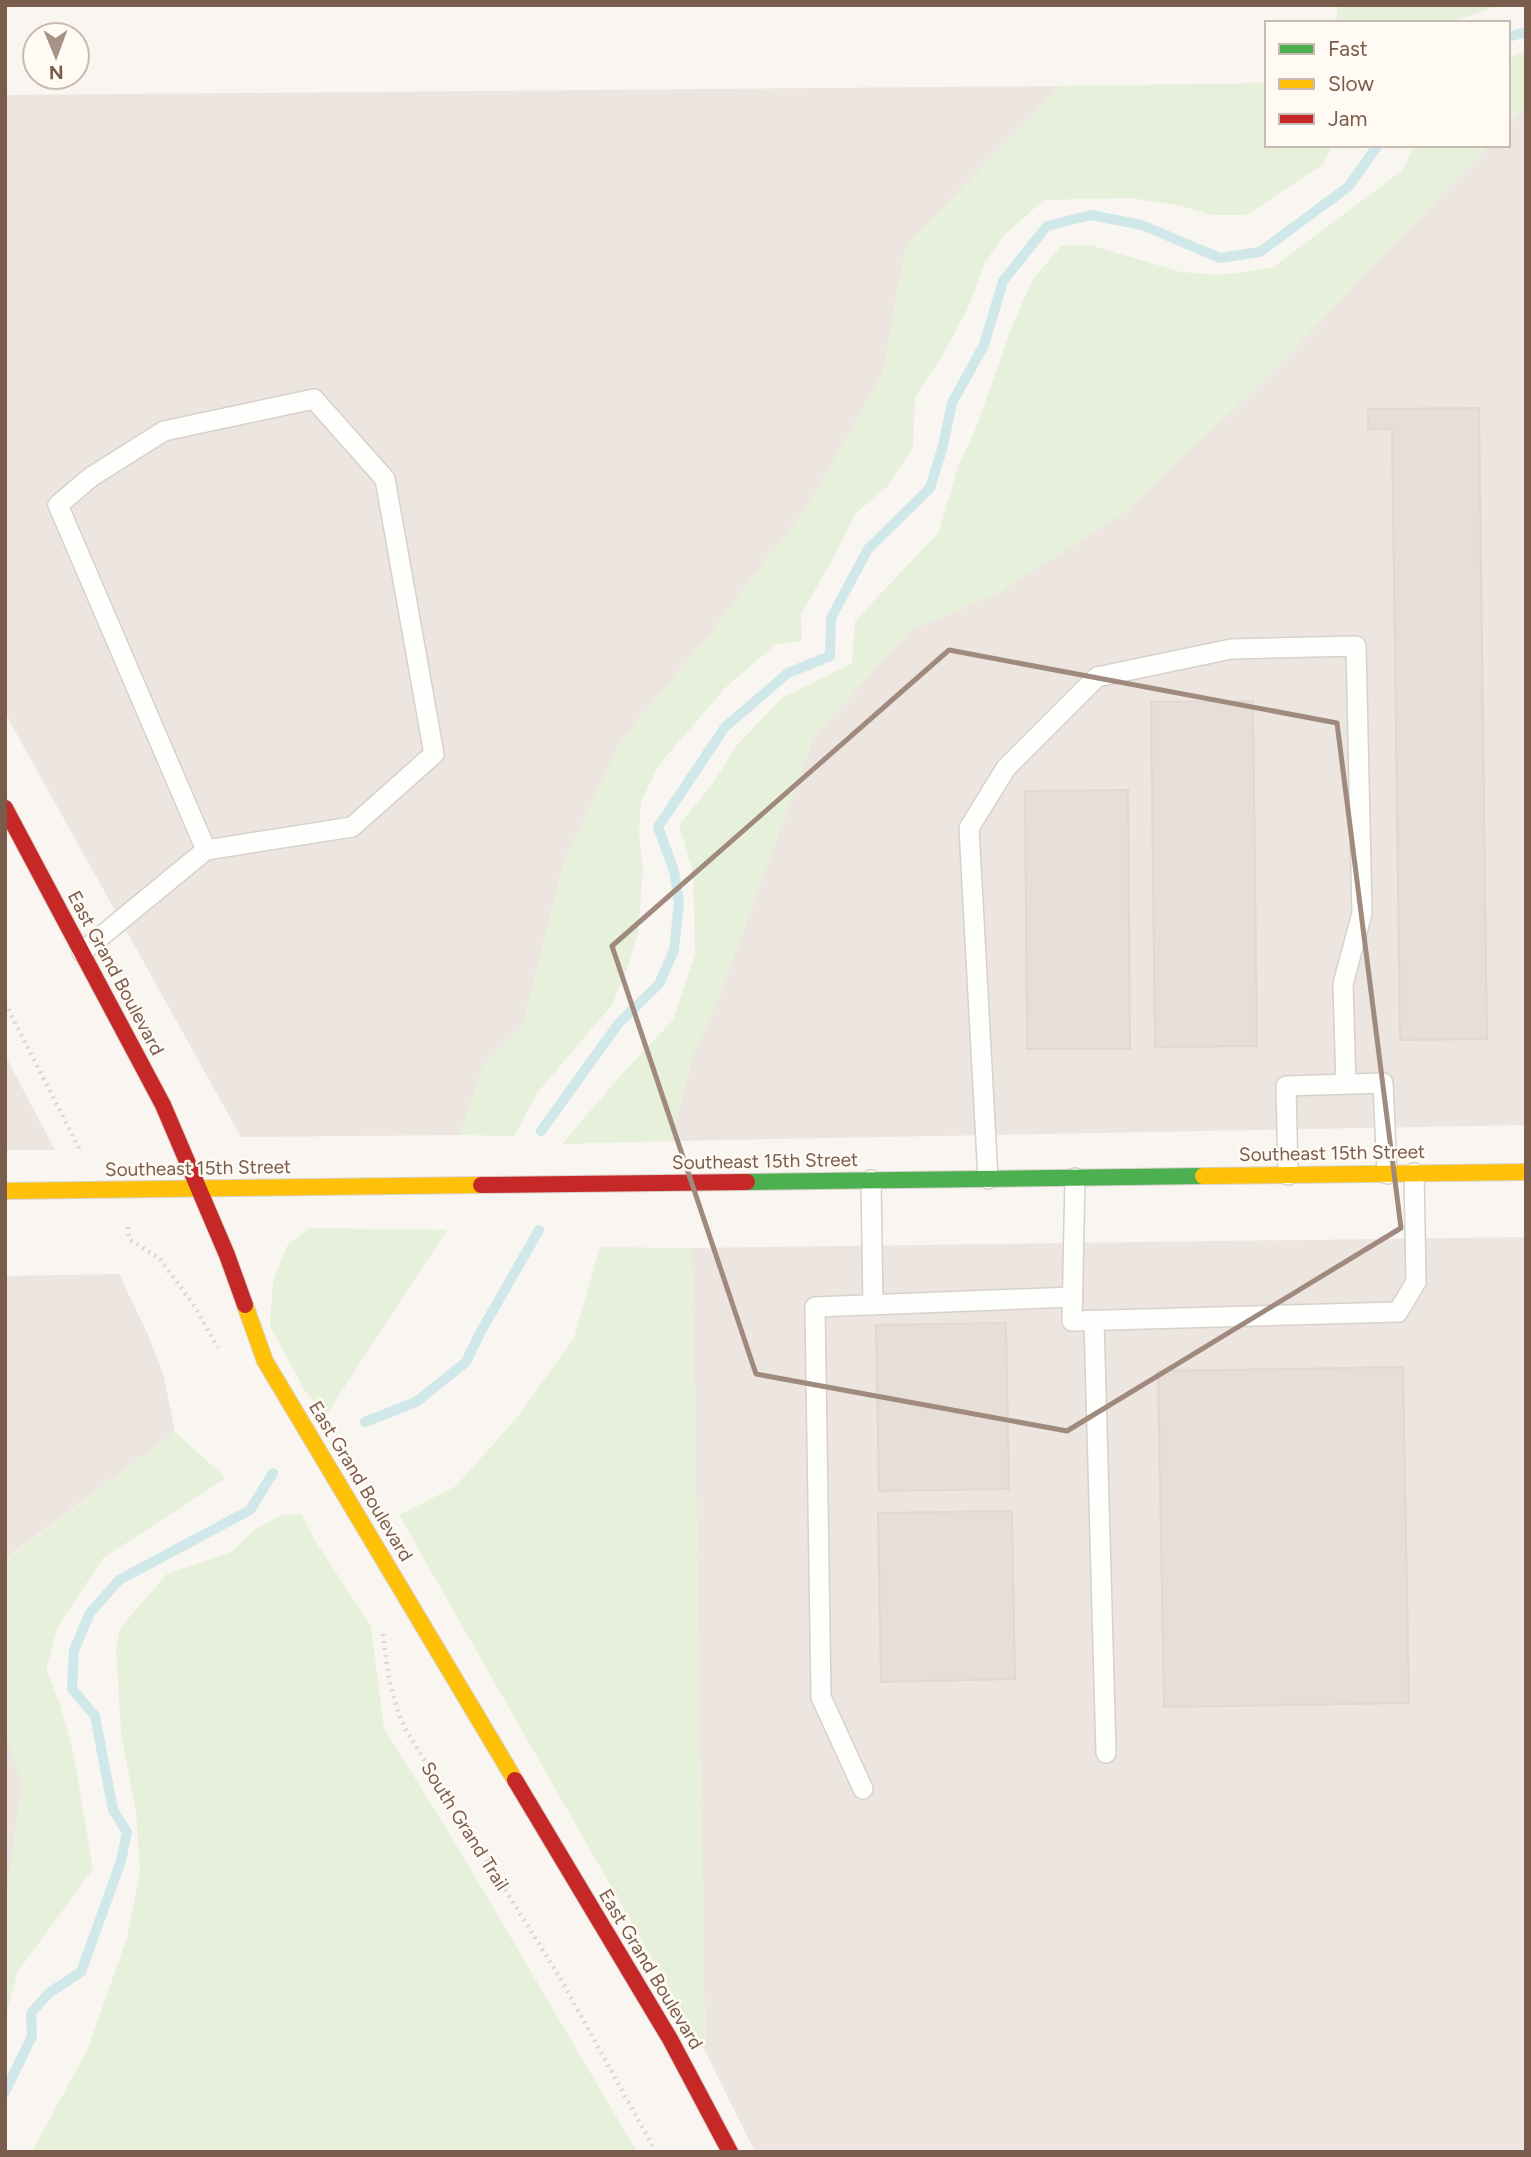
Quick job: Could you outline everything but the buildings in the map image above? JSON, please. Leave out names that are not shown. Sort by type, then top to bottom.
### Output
[{"type":"main road","name":"East Grand Boulevard","points":[[5,808],[163,1105],[227,1255],[265,1361],[670,2039],[730,2152]]},
{"type":"main road","name":"Southeast 15th Street","points":[[5,1191],[1526,1172]]},
{"type":"lane","points":[[82,952],[206,850],[352,827],[434,754],[385,479],[314,399],[164,431],[91,477],[58,505],[206,850]]},
{"type":"lane","points":[[988,1179],[969,828],[1006,768],[1097,677],[1231,649],[1356,646],[1362,913],[1343,984],[1346,1084]]},
{"type":"lane","points":[[1288,1175],[1286,1086],[1383,1083],[1387,1174]]},
{"type":"lane","points":[[1075,1178],[1072,1321],[1094,1321],[1398,1312],[1416,1282],[1414,1173]]},
{"type":"lane","points":[[871,1180],[873,1305]]},
{"type":"lane","points":[[863,1789],[821,1696],[815,1307],[1073,1297]]},
{"type":"lane","points":[[1094,1321],[1106,1753]]},
{"type":"path","name":"South Grand Trail","points":[[382,1632],[389,1685],[407,1732],[559,1976],[656,2152]]},
{"type":"highlighted area","points":[[949,650],[1337,723],[1401,1228],[1067,1431],[756,1374],[612,946]]},
{"type":"shaded area","points":[[1061,86],[906,246],[883,373],[810,503],[706,639],[621,741],[564,862],[522,1028],[483,1065],[460,1135],[241,1137],[5,713],[5,95]]},
{"type":"shaded area","points":[[1526,107],[1526,1125],[670,1141],[697,1041],[716,1005],[814,736],[909,631],[1002,591],[1258,386],[1487,147],[1510,147],[1510,124]]},
{"type":"shaded area","points":[[5,1055],[55,1150],[5,1150]]},
{"type":"shaded area","points":[[1526,1237],[1526,2152],[755,2152],[705,2051],[692,1248]]},
{"type":"shaded area","points":[[119,1274],[149,1337],[164,1377],[175,1432],[5,1559],[5,1276]]},
{"type":"shaded area","points":[[5,1733],[22,1784],[5,1909]]},
{"type":"green space","points":[[1338,5],[1501,5],[1455,21],[1336,21]]},
{"type":"green space","points":[[1526,50],[1526,107],[1510,124],[1510,59]]},
{"type":"green space","points":[[1265,83],[1265,147],[1332,147],[1323,164],[1247,215],[1213,215],[1181,206],[1131,198],[1044,200],[1004,235],[984,264],[968,308],[941,358],[915,397],[913,448],[886,488],[856,513],[801,614],[802,641],[776,644],[725,688],[659,765],[641,802],[639,832],[643,869],[638,932],[612,1005],[537,1093],[514,1136],[460,1135],[483,1065],[522,1028],[564,862],[621,741],[706,639],[810,503],[883,373],[906,246],[1061,86]]},
{"type":"green space","points":[[1413,147],[1487,147],[1258,386],[1125,512],[1002,591],[909,631],[814,736],[716,1005],[693,1055],[670,1141],[562,1144],[673,1020],[695,954],[693,873],[679,825],[713,783],[738,744],[781,699],[852,663],[855,621],[939,532],[959,464],[976,428],[1013,324],[1033,279],[1061,246],[1090,245],[1181,272],[1219,275],[1272,268],[1403,170]]},
{"type":"green space","points":[[309,1228],[447,1230],[326,1415],[305,1391],[270,1326],[273,1281],[287,1246]]},
{"type":"green space","points":[[600,1247],[692,1248],[705,2051],[399,1515],[456,1486],[515,1420],[574,1338]]},
{"type":"green space","points":[[175,1432],[226,1478],[103,1558],[58,1626],[46,1669],[60,1704],[74,1756],[93,1869],[18,1971],[5,2019],[5,1909],[22,1784],[5,1733],[5,1560]]},
{"type":"green space","points":[[302,1514],[314,1539],[371,1626],[384,1728],[457,1846],[637,2152],[32,2152],[88,2048],[127,1938],[140,1873],[136,1812],[121,1733],[116,1647],[120,1628],[167,1574],[232,1552],[253,1531],[281,1515]]},
{"type":"waterway","points":[[1510,36],[1526,32]]},
{"type":"waterway","points":[[541,1131],[619,1023],[659,984],[674,950],[679,902],[674,871],[658,827],[725,727],[788,673],[830,656],[831,618],[868,549],[930,488],[952,403],[984,345],[1003,281],[1047,226],[1091,215],[1142,225],[1220,258],[1260,252],[1348,187],[1377,147]]},
{"type":"waterway","points":[[365,1422],[416,1402],[466,1362],[539,1230]]},
{"type":"waterway","points":[[5,2092],[32,2036],[31,2013],[49,1993],[81,1972],[121,1861],[127,1832],[113,1810],[95,1716],[72,1689],[74,1650],[90,1613],[119,1580],[250,1510],[273,1473]]},
{"type":"traffic: fast","points":[[747,1182],[1203,1176]]},
{"type":"traffic: slow","points":[[1203,1176],[1526,1172]]},
{"type":"traffic: slow","points":[[5,1191],[481,1185]]},
{"type":"traffic: slow","points":[[245,1305],[265,1361],[515,1780]]},
{"type":"traffic: jam","points":[[5,808],[163,1105],[227,1255],[245,1305]]},
{"type":"traffic: jam","points":[[481,1185],[747,1182]]},
{"type":"traffic: jam","points":[[515,1780],[670,2039],[730,2152]]}]
